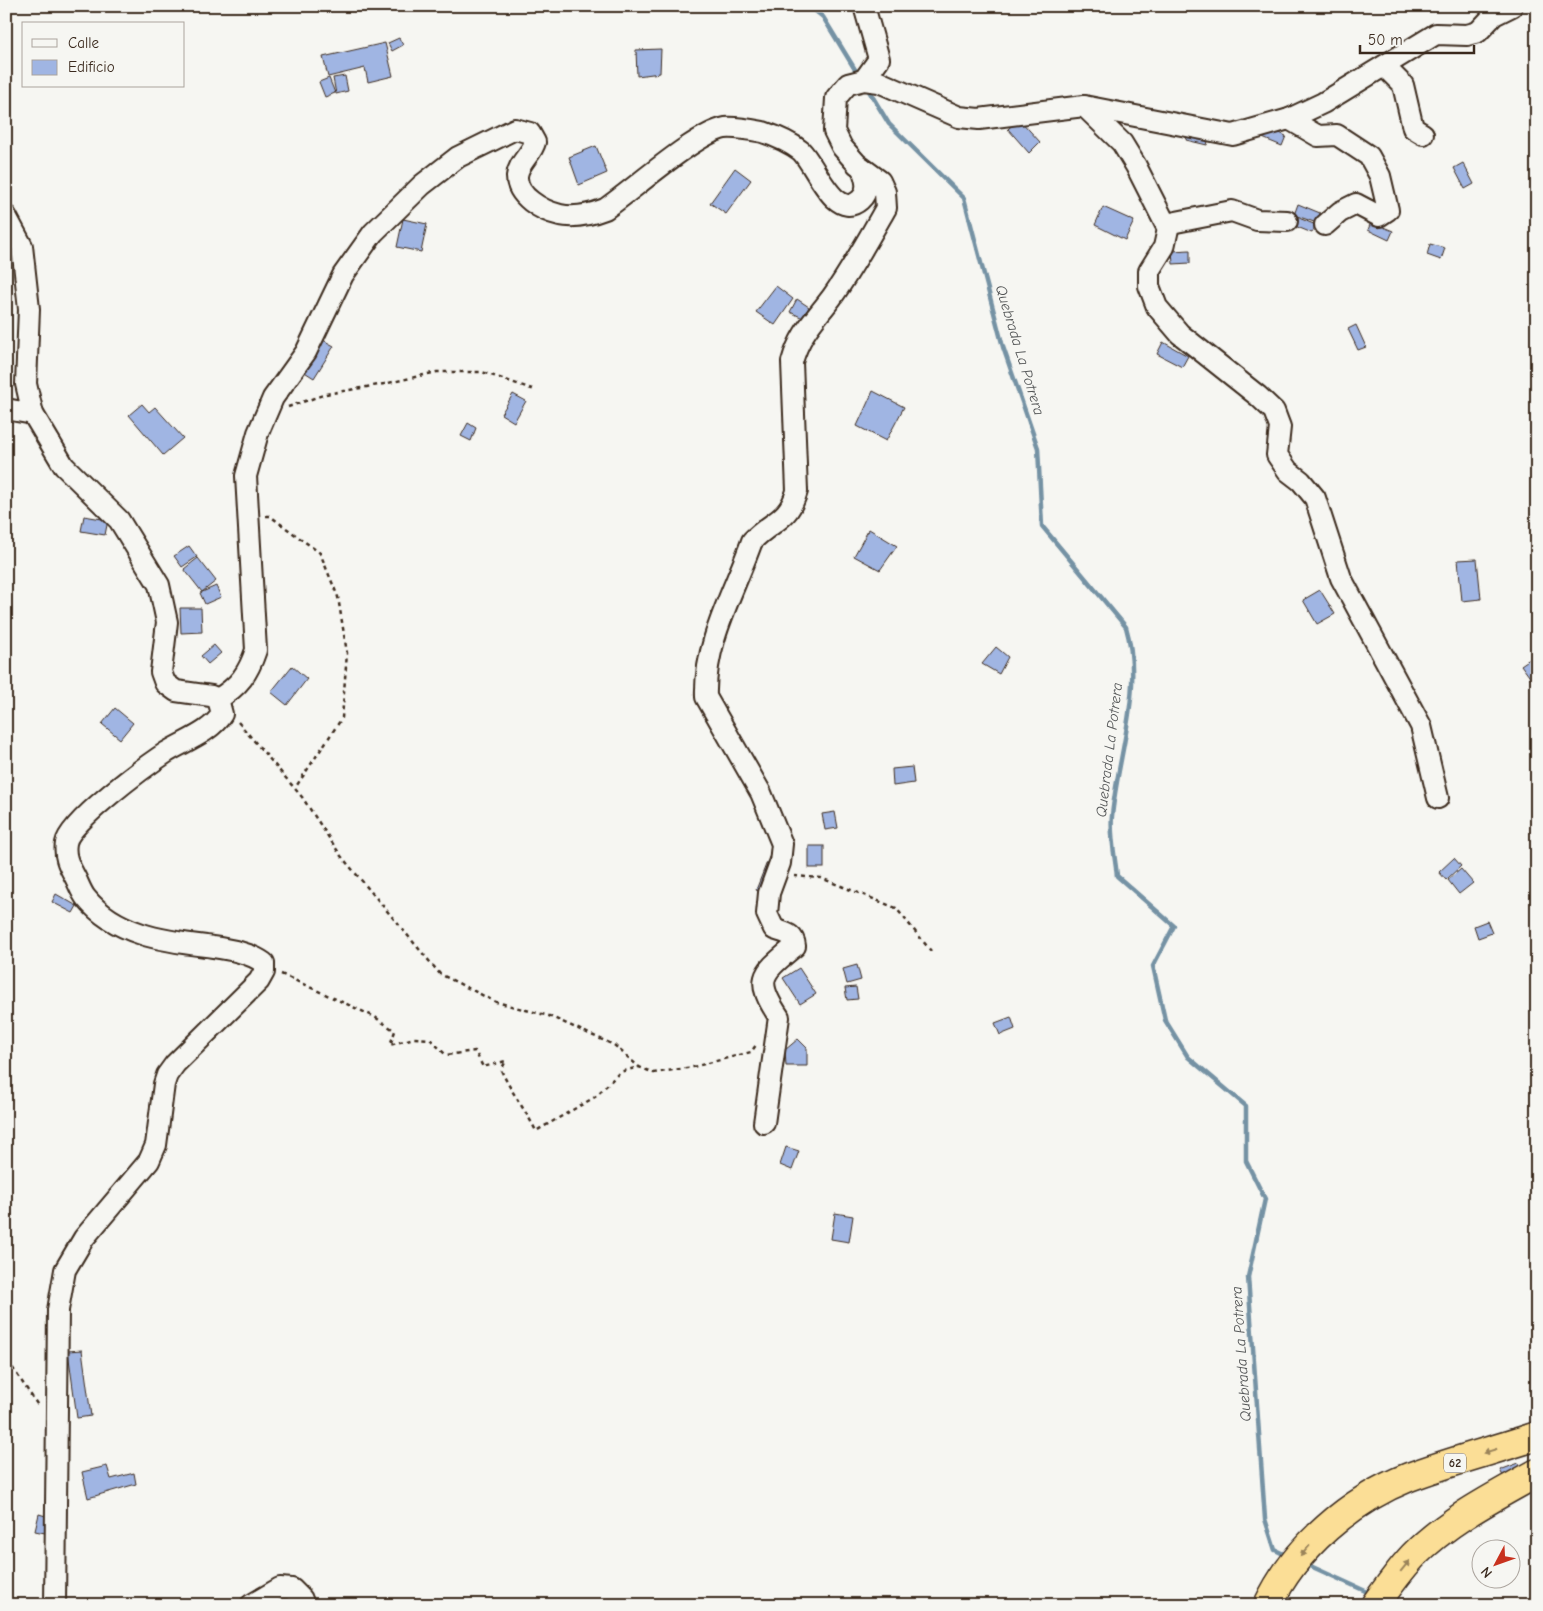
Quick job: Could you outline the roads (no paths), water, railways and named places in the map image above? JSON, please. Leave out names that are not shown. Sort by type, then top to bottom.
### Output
[{"type":"highway","name":"62","points":[[1268,1605],[1297,1560],[1340,1517],[1376,1493],[1410,1477],[1537,1436]]},
{"type":"highway","points":[[1375,1605],[1414,1556],[1450,1526],[1487,1501],[1537,1473]]},
{"type":"street","points":[[764,1123],[779,1017],[768,1000],[763,982],[768,970],[795,946],[791,935],[774,929],[767,914],[769,893],[778,875],[782,844],[761,793],[706,697],[706,682],[710,651],[752,542],[763,529],[785,517],[798,491],[792,362],[797,344],[810,322],[832,297],[886,208],[885,192],[880,181],[862,168],[842,146],[834,131],[836,98],[856,82],[879,59],[864,6]]},
{"type":"street","points":[[856,82],[880,82],[959,116],[972,118],[1084,106],[1233,135],[1289,119],[1323,103],[1436,34],[1467,35],[1478,32],[1494,15],[1512,6]]},
{"type":"street","points":[[1384,66],[1403,85],[1413,128],[1423,134]]},
{"type":"street","points":[[1084,106],[1122,143],[1168,228],[1164,247],[1149,271],[1149,286],[1157,307],[1180,334],[1274,411],[1280,427],[1277,455],[1288,471],[1301,481],[1315,498],[1341,578],[1421,726],[1438,798]]},
{"type":"street","points":[[1289,119],[1318,136],[1337,135],[1345,140],[1369,156],[1380,176],[1388,210],[1379,216],[1356,204],[1340,212],[1325,225]]},
{"type":"street","points":[[55,1605],[58,1310],[66,1270],[84,1238],[148,1162],[156,1145],[167,1075],[175,1064],[259,980],[264,966],[264,963],[255,957],[228,949],[147,937],[105,917],[86,898],[66,860],[66,841],[73,829],[110,794],[166,753],[216,723],[220,706],[249,671],[256,650],[246,476],[265,415],[273,398],[315,337],[342,275],[373,233],[422,184],[458,157],[515,129],[530,133],[535,142],[532,152],[517,173],[517,184],[526,196],[540,208],[560,215],[593,213],[605,209],[696,142],[725,128],[764,132],[791,145],[801,152],[833,197],[847,206],[851,206],[864,196],[867,182],[862,168]]},
{"type":"street","points":[[1166,224],[1232,211],[1257,220],[1287,221]]},
{"type":"street","points":[[6,216],[22,246],[30,309],[26,384],[33,414],[64,466],[119,520],[159,585],[167,622],[161,672],[165,683],[176,691],[211,696],[220,706]]},
{"type":"street","points":[[6,409],[33,414]]},
{"type":"street","points":[[251,1605],[280,1588],[292,1589],[302,1599],[303,1605]]},
{"type":"waterway","name":"Quebrada La Potrera","points":[[809,6],[823,17],[859,76]]},
{"type":"waterway","name":"Quebrada La Potrera","points":[[866,86],[889,124],[964,198],[1003,347],[1038,448],[1042,526],[1126,627],[1131,650],[1132,674],[1128,721],[1112,816],[1112,838],[1117,876],[1174,926],[1153,966],[1165,1020],[1188,1057],[1246,1106],[1246,1161],[1265,1199],[1248,1277],[1265,1519],[1275,1550],[1288,1556]]},
{"type":"waterway","name":"Quebrada La Potrera","points":[[1306,1564],[1372,1594]]}]
